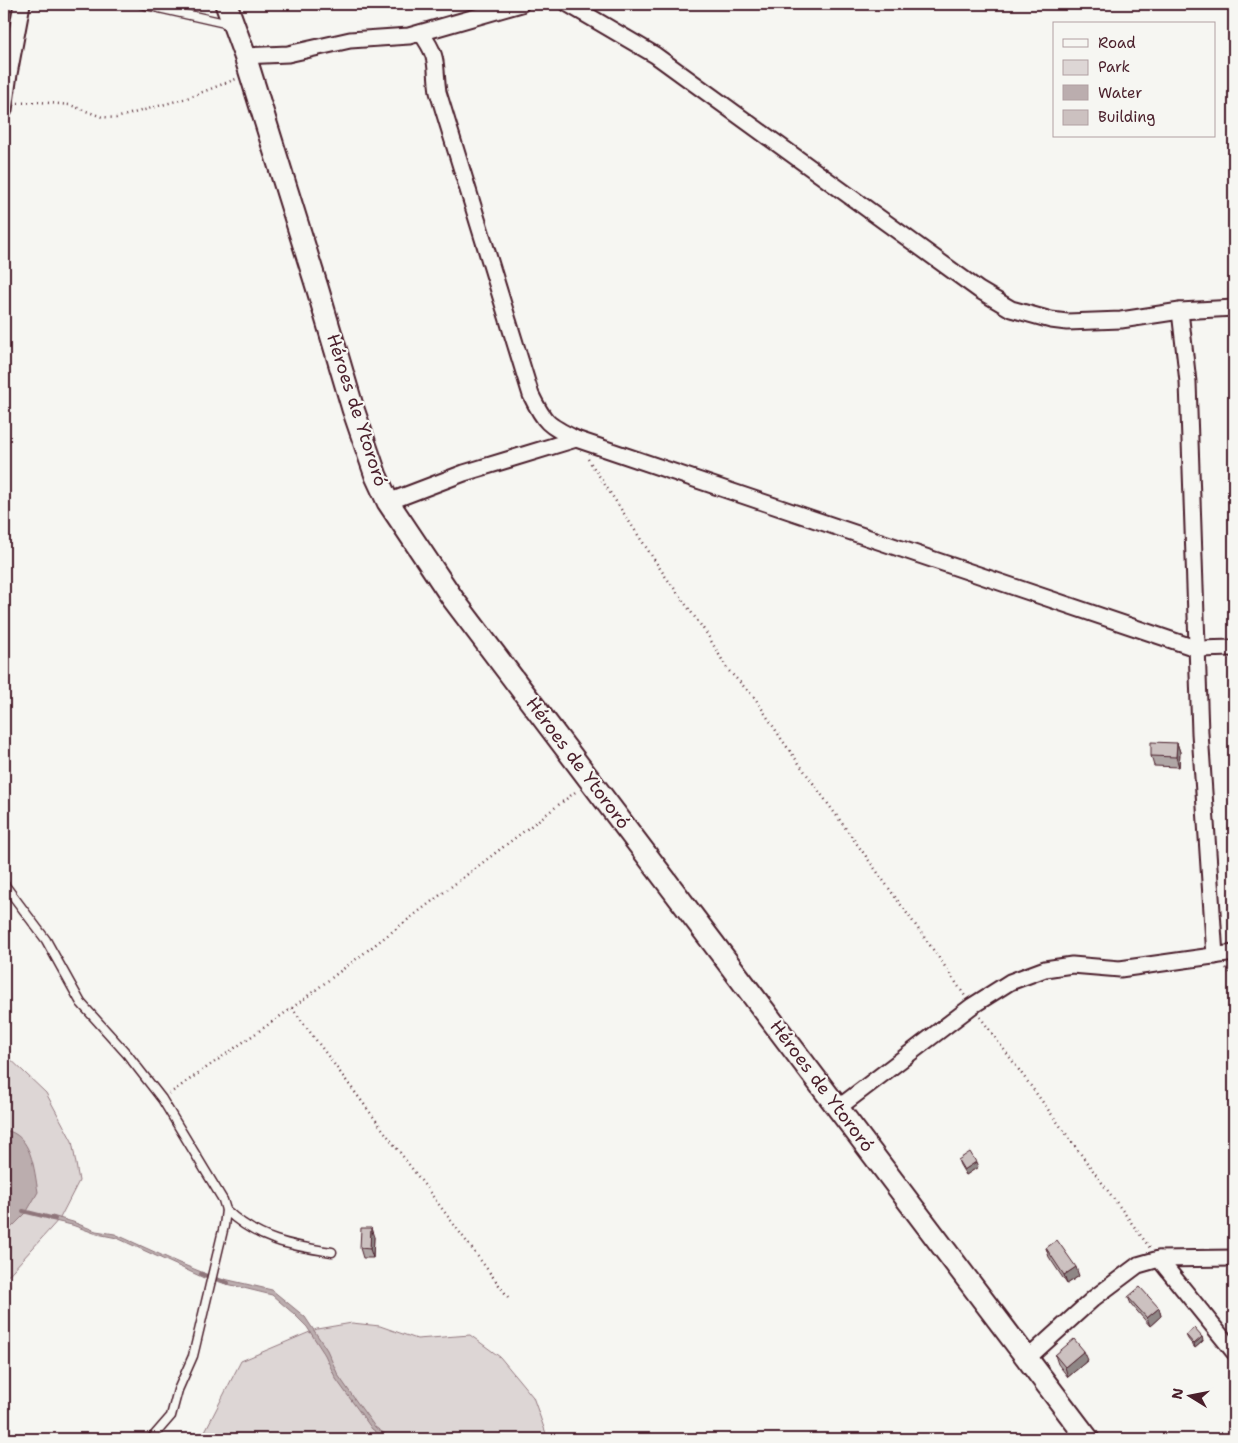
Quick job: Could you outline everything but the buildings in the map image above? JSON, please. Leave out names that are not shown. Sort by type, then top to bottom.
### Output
[{"type":"main road","name":"Héroes de Ytororó","points":[[226,4],[248,65],[353,409],[376,476],[388,502],[453,599],[1088,1439]]},
{"type":"street","points":[[4,107],[22,4]]},
{"type":"street","points":[[248,65],[350,40],[395,38],[421,33],[521,4]]},
{"type":"street","points":[[568,4],[655,55],[979,290],[1011,309],[1051,320],[1067,322],[1122,320],[1180,311],[1234,308]]},
{"type":"street","points":[[421,33],[431,46],[436,60],[438,92],[531,395],[540,414],[550,425],[576,439],[1198,649],[1234,648]]},
{"type":"street","points":[[1180,311],[1188,382],[1200,733],[1215,956]]},
{"type":"street","points":[[388,502],[464,473],[576,439]]},
{"type":"street","points":[[838,1108],[972,1006],[1010,982],[1046,969],[1072,965],[1120,969],[1234,952]]},
{"type":"street","points":[[1028,1358],[1094,1298],[1138,1265],[1159,1259],[1234,1258]]},
{"type":"street","points":[[1159,1259],[1234,1352]]},
{"type":"lane","points":[[141,4],[234,25]]},
{"type":"lane","points":[[4,884],[46,940],[81,1003],[127,1054],[162,1099],[223,1200],[226,1210],[224,1226],[193,1356],[178,1390],[170,1416],[150,1439]]},
{"type":"lane","points":[[226,1210],[238,1222],[264,1236],[292,1246],[332,1252]]},
{"type":"path","points":[[4,107],[40,102],[70,105],[102,116],[116,118],[187,98],[248,65]]},
{"type":"path","points":[[576,439],[663,572],[707,634],[728,670],[755,698],[782,740],[972,1006],[1159,1259]]},
{"type":"path","points":[[162,1099],[292,1008],[591,780]]},
{"type":"path","points":[[292,1008],[508,1297]]},
{"type":"green space","points":[[4,1053],[46,1093],[72,1141],[79,1181],[60,1218],[4,1280]]},
{"type":"green space","points":[[352,1323],[380,1326],[417,1339],[470,1335],[500,1357],[533,1397],[548,1439],[201,1439],[241,1361],[317,1329]]},
{"type":"water","points":[[4,1130],[21,1138],[26,1145],[33,1163],[38,1192],[26,1213],[4,1235]]},
{"type":"water","points":[[52,1216],[96,1231],[115,1234],[204,1273],[204,1278],[117,1238],[50,1220]]},
{"type":"water","points":[[224,1279],[272,1290],[305,1317],[327,1350],[338,1375],[354,1398],[375,1427],[392,1439],[386,1439],[372,1429],[336,1379],[325,1355],[307,1327],[294,1314],[272,1295],[223,1283]]},
{"type":"waterway","points":[[23,1211],[55,1219]]},
{"type":"waterway","points":[[201,1274],[228,1283]]}]
